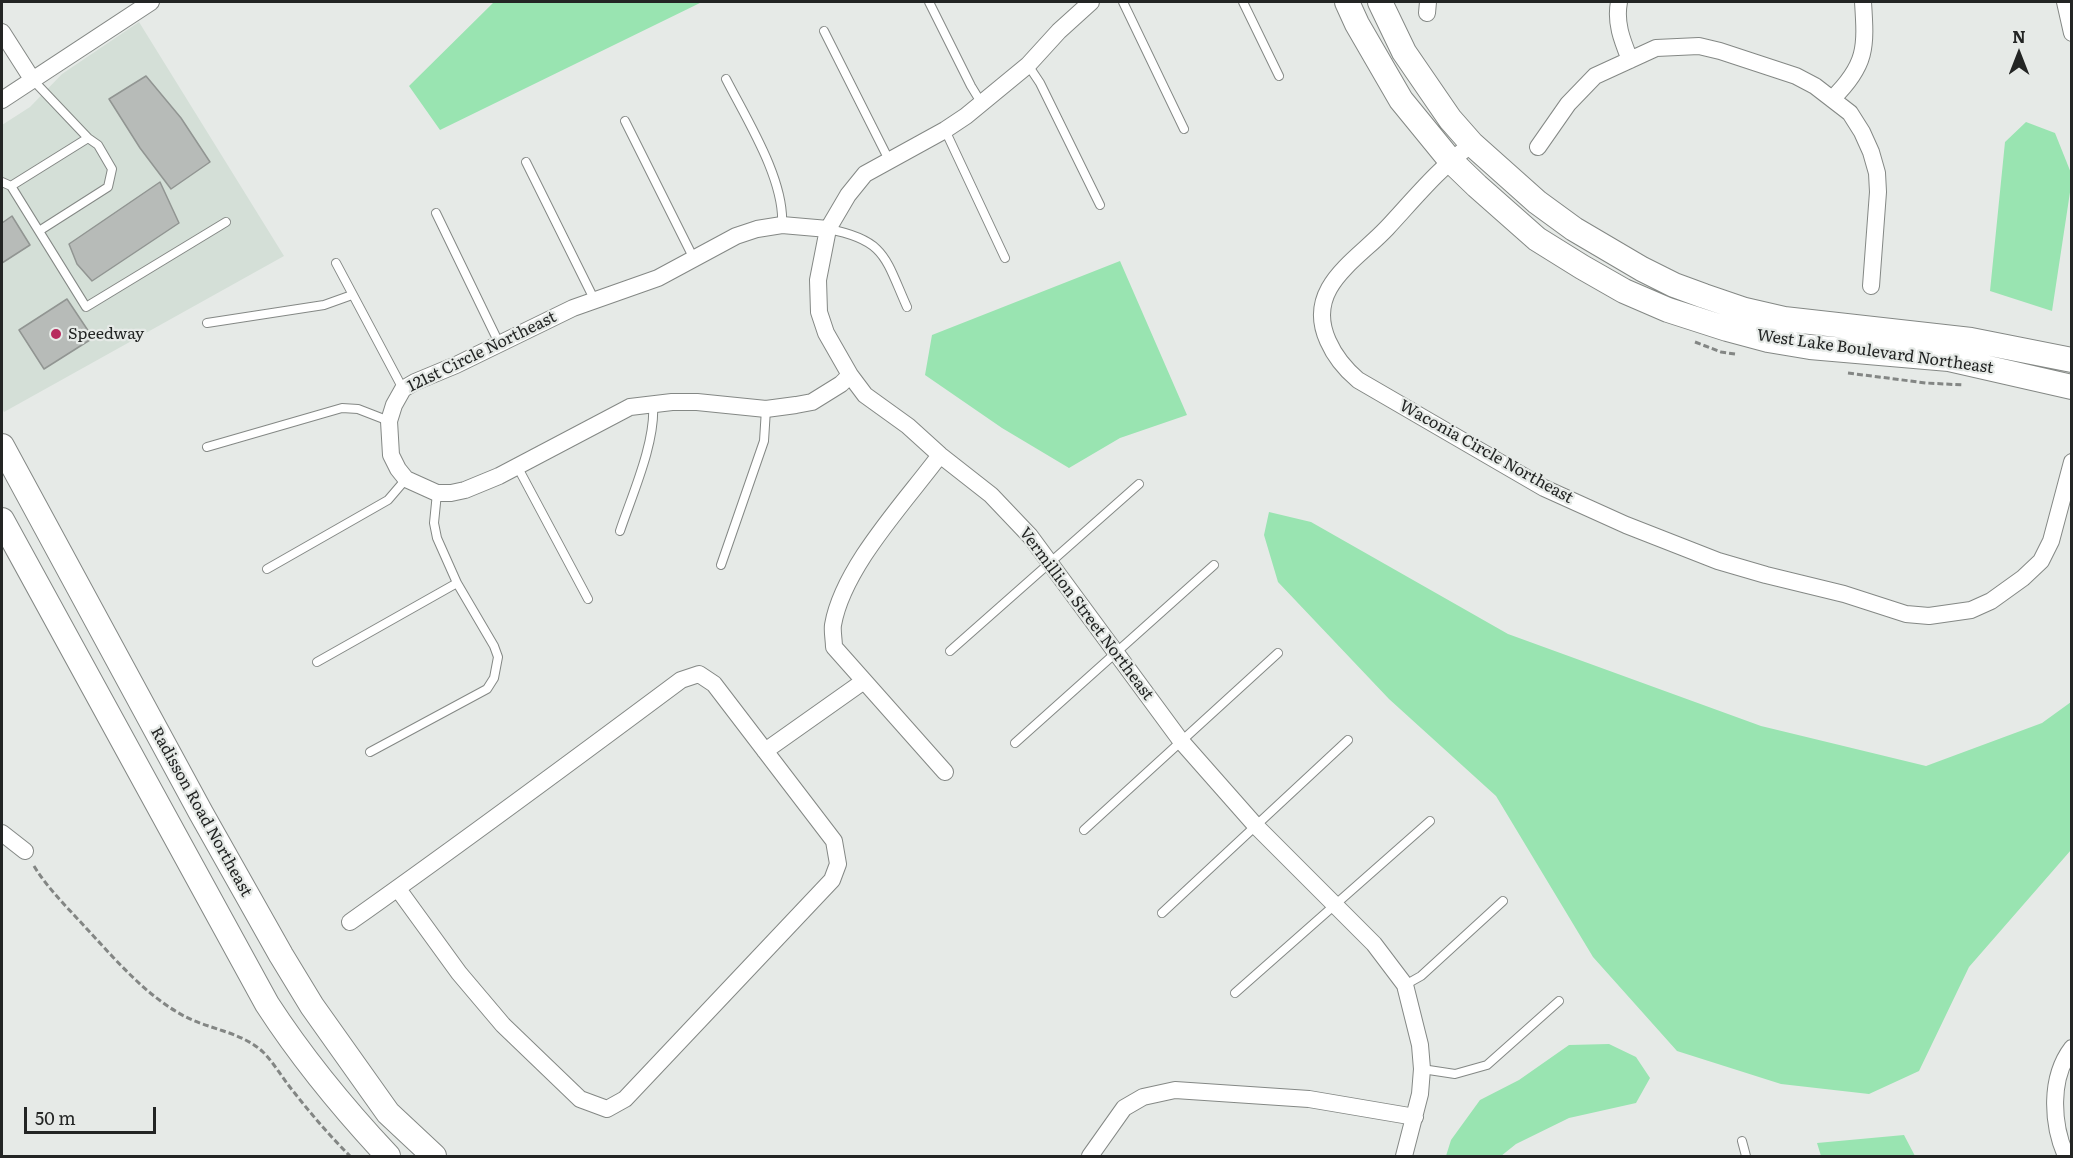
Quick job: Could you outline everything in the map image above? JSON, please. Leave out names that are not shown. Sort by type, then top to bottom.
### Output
[{"type":"street","points":[[2,100],[151,2]]},
{"type":"street","name":"Vermillion Street Northeast","points":[[1091,2],[1059,31],[1028,65],[982,104],[945,130],[866,174],[848,195],[828,229],[818,280],[819,312],[826,333],[850,375],[866,395],[908,426],[998,502],[1030,536],[1181,741],[1256,826],[1374,944],[1405,985],[1420,1045],[1422,1069],[1420,1094],[1404,1156]]},
{"type":"street","name":"West Lake Boulevard Northeast","points":[[1347,2],[1356,24],[1401,100],[1450,160],[1537,239],[1624,291],[1668,310],[1768,340],[1810,347],[1948,359],[2072,387]]},
{"type":"street","name":"West Lake Boulevard Northeast","points":[[1380,2],[1404,52],[1450,119],[1472,144],[1537,202],[1574,229],[1674,285],[1744,310],[1784,319],[1971,340],[2072,360]]},
{"type":"street","points":[[1619,2],[1618,28],[1630,60]]},
{"type":"street","points":[[1833,99],[1858,68],[1863,53],[1865,38],[1863,2]]},
{"type":"street","points":[[2066,2],[2072,33]]},
{"type":"street","points":[[2,32],[32,79]]},
{"type":"street","points":[[1538,147],[1568,104],[1595,76],[1656,48],[1699,46],[1796,76],[1815,86],[1850,113],[1871,152],[1877,173],[1878,192],[1871,286]]},
{"type":"street","name":"Waconia Circle Northeast","points":[[1472,144],[1450,160],[1404,207],[1387,229],[1333,281],[1324,296],[1321,312],[1323,329],[1342,366],[1358,380],[1544,488],[1668,543],[1718,561],[1844,594],[1906,614],[1929,616],[1971,610],[1991,601],[2023,578],[2041,561],[2051,541],[2072,462]]},
{"type":"street","name":"121st Circle Northeast","points":[[406,479],[390,455],[389,421],[394,405],[403,389],[594,299],[658,278],[736,236],[782,225],[828,229]]},
{"type":"street","points":[[406,479],[436,494],[451,494],[517,466],[630,407],[697,402],[766,409],[812,402],[841,384],[850,375]]},
{"type":"street","name":"Radisson Road Northeast","points":[[2,446],[201,813],[312,1006],[388,1113],[434,1156]]},
{"type":"street","points":[[940,455],[897,508],[853,575],[844,592],[833,626],[834,647],[945,772]]},
{"type":"street","name":"Radisson Road Northeast","points":[[2,520],[267,1004],[288,1036],[345,1109],[388,1156]]},
{"type":"street","points":[[350,922],[449,853],[681,680],[699,674],[714,684],[834,841],[838,864],[832,880],[625,1099],[607,1109],[580,1100],[503,1025],[459,973],[398,889]]},
{"type":"street","points":[[765,751],[864,681]]},
{"type":"street","points":[[2,833],[25,851]]},
{"type":"street","points":[[2066,1156],[2055,1114],[2055,1094],[2062,1068],[2072,1048]]},
{"type":"street","points":[[1090,1156],[1124,1108],[1143,1097],[1175,1090],[1309,1100],[1415,1117]]},
{"type":"lane","points":[[929,2],[982,104]]},
{"type":"lane","points":[[1123,2],[1184,129]]},
{"type":"lane","points":[[1243,2],[1279,76]]},
{"type":"lane","points":[[824,32],[889,160]]},
{"type":"lane","points":[[1028,65],[1040,83],[1100,205]]},
{"type":"lane","points":[[32,79],[88,138],[98,144],[112,169],[108,188],[39,231]]},
{"type":"lane","points":[[726,79],[774,176],[783,210],[782,225]]},
{"type":"lane","points":[[625,122],[694,259]]},
{"type":"lane","points":[[945,130],[1005,258]]},
{"type":"lane","points":[[11,186],[88,138]]},
{"type":"lane","points":[[526,162],[594,299]]},
{"type":"lane","points":[[2,182],[11,186],[86,308],[226,222]]},
{"type":"lane","points":[[436,213],[498,343]]},
{"type":"lane","points":[[828,229],[856,235],[867,240],[884,256],[907,307]]},
{"type":"lane","points":[[336,263],[403,389]]},
{"type":"lane","points":[[207,323],[324,305],[352,295]]},
{"type":"lane","points":[[620,531],[650,440],[654,415],[653,404]]},
{"type":"lane","points":[[207,447],[342,408],[358,409],[389,421]]},
{"type":"lane","points":[[721,565],[764,441],[766,409]]},
{"type":"lane","points":[[517,466],[588,599]]},
{"type":"lane","points":[[267,568],[388,500],[406,479]]},
{"type":"lane","points":[[950,651],[1139,484]]},
{"type":"lane","points":[[370,752],[487,688],[494,678],[498,657],[494,646],[457,583],[437,538],[434,523],[436,494]]},
{"type":"lane","points":[[1015,743],[1214,565]]},
{"type":"lane","points":[[317,662],[457,583]]},
{"type":"lane","points":[[1084,830],[1278,653]]},
{"type":"lane","points":[[1162,913],[1348,740]]},
{"type":"lane","points":[[1235,993],[1430,821]]},
{"type":"lane","points":[[1405,985],[1421,976],[1503,901]]},
{"type":"lane","points":[[1422,1069],[1455,1074],[1487,1065],[1560,1001]]},
{"type":"lane","points":[[1742,1141],[1746,1156]]},
{"type":"path","points":[[25,851],[44,883],[132,976],[161,1001],[184,1016],[237,1037],[263,1052],[311,1114],[350,1156]]},
{"type":"shaded area","points":[[494,2],[702,2],[440,130],[409,86]]},
{"type":"shaded area","points":[[139,22],[284,256],[4,412],[2,408],[2,125],[30,107],[62,74]]},
{"type":"shaded area","points":[[2026,122],[2055,133],[2072,179],[2052,311],[1990,291],[2005,142]]},
{"type":"shaded area","points":[[1120,261],[1187,415],[1120,438],[1069,468],[1002,428],[925,375],[932,335]]},
{"type":"shaded area","points":[[1269,512],[1311,522],[1508,634],[1761,726],[1926,766],[2042,723],[2071,702],[2071,850],[1969,967],[1919,1071],[1869,1094],[1781,1084],[1677,1051],[1593,957],[1496,796],[1389,699],[1278,582],[1264,535]]},
{"type":"shaded area","points":[[1609,1044],[1636,1057],[1650,1078],[1636,1103],[1569,1118],[1516,1144],[1501,1156],[1446,1156],[1451,1140],[1480,1100],[1519,1080],[1569,1045]]},
{"type":"shaded area","points":[[1904,1135],[1915,1156],[1821,1156],[1817,1143]]},
{"type":"building","points":[[146,76],[181,118],[210,162],[171,189],[140,148],[109,99]]},
{"type":"building","points":[[160,182],[179,223],[92,281],[77,264],[69,244]]},
{"type":"building","points":[[12,216],[30,245],[2,263],[2,223]]},
{"type":"building","name":"Speedway","points":[[67,299],[93,338],[44,369],[19,330]]},
{"type":"place","name":"Speedway","points":[[56,334]]}]
